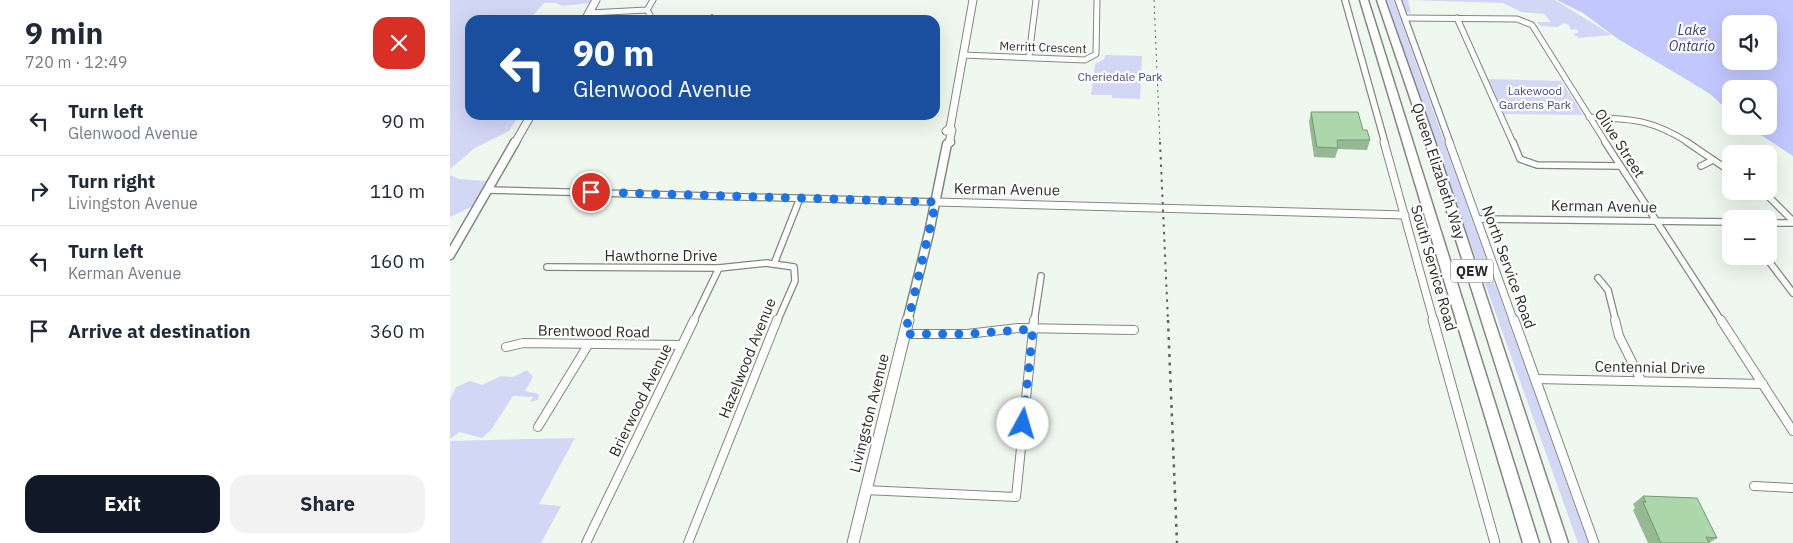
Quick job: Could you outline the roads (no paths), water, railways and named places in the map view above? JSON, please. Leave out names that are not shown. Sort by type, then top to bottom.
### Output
[{"type":"highway","name":"Queen Elizabeth Way","points":[[1364,0],[1531,543]]},
{"type":"highway","name":"Queen Elizabeth Way","points":[[1381,0],[1430,142],[1560,543]]},
{"type":"main road","points":[[589,13],[596,0]]},
{"type":"main road","name":"Livingston Avenue","points":[[853,543],[905,334],[936,202],[947,144],[950,143],[952,130],[950,128],[973,0]]},
{"type":"main road","points":[[450,255],[528,120]]},
{"type":"street","points":[[647,10],[653,0]]},
{"type":"street","points":[[1029,56],[1036,0]]},
{"type":"street","name":"Merritt Crescent","points":[[963,55],[1029,56],[1084,60],[1092,58],[1096,54],[1097,0]]},
{"type":"street","name":"South Service Road","points":[[1345,0],[1495,543]]},
{"type":"street","name":"North Service Road","points":[[1398,0],[1594,543]]},
{"type":"street","points":[[589,13],[647,10]]},
{"type":"street","points":[[647,10],[650,15]]},
{"type":"street","name":"Olive Street","points":[[1405,18],[1517,19],[1532,25],[1620,166],[1793,431]]},
{"type":"street","points":[[1457,18],[1520,159],[1537,165],[1620,166]]},
{"type":"street","points":[[1589,117],[1628,118],[1653,124],[1666,129],[1722,166]]},
{"type":"street","points":[[1701,166],[1713,160]]},
{"type":"street","name":"Kerman Avenue","points":[[488,190],[1405,215]]},
{"type":"street","points":[[774,264],[800,198]]},
{"type":"street","points":[[1772,200],[1793,222]]},
{"type":"street","name":"Kerman Avenue","points":[[1477,219],[1722,222]]},
{"type":"street","points":[[1777,223],[1793,222]]},
{"type":"street","name":"Hawthorne Drive","points":[[546,266],[719,268],[737,265],[774,264]]},
{"type":"street","name":"Hazelwood Avenue","points":[[688,543],[789,291],[795,281],[794,267],[774,264]]},
{"type":"street","points":[[1773,265],[1790,285],[1793,293]]},
{"type":"street","name":"Brierwood Avenue","points":[[586,543],[719,268]]},
{"type":"street","points":[[865,490],[1016,497],[1033,329],[1041,276]]},
{"type":"street","points":[[1598,278],[1608,290],[1619,336],[1641,380]]},
{"type":"street","points":[[905,334],[967,334],[1033,329],[1134,330]]},
{"type":"street","name":"Brentwood Road","points":[[506,347],[522,343],[682,345]]},
{"type":"street","points":[[538,426],[588,345]]},
{"type":"street","name":"Centennial Drive","points":[[1536,378],[1763,384]]},
{"type":"street","points":[[1754,486],[1793,488]]},
{"type":"water","name":"Lake Ontario","points":[[1557,0],[1793,0],[1793,156],[1761,135],[1777,135],[1777,80],[1722,80],[1722,105],[1710,94],[1618,39],[1583,13]]},
{"type":"railway","points":[[1154,0],[1160,143]]},
{"type":"railway","points":[[1160,142],[1168,322]]},
{"type":"railway","points":[[1168,320],[1177,543]]},
{"type":"park label","name":"Cheriedale Park","points":[[1120,76]]},
{"type":"park label","name":"Lakewood Gardens Park","points":[[1535,97]]}]
